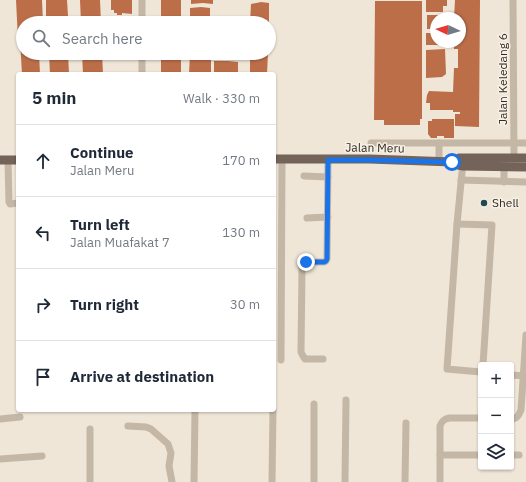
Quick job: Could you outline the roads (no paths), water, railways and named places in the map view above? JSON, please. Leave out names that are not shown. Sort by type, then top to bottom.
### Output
[{"type":"main road","name":"Jalan Meru","points":[[278,159],[452,162],[459,158],[463,162],[504,167],[526,158]]},
{"type":"main road","points":[[4,160],[16,160]]},
{"type":"main road","name":"Jalan Meru","points":[[463,162],[514,162]]},
{"type":"main road","points":[[514,162],[522,170],[526,168]]},
{"type":"street","points":[[142,0],[142,16]]},
{"type":"street","name":"Jalan Keledang 6","points":[[513,0],[514,162]]},
{"type":"street","points":[[142,60],[142,72]]},
{"type":"street","points":[[371,143],[526,144]]},
{"type":"street","points":[[439,143],[439,161]]},
{"type":"street","points":[[278,159],[281,360]]},
{"type":"street","points":[[4,160],[9,202],[10,204],[16,203]]},
{"type":"street","points":[[323,359],[305,359],[301,352],[302,266],[306,262],[324,262],[328,256],[328,160]]},
{"type":"street","points":[[463,162],[457,224],[447,369],[478,372]]},
{"type":"street","points":[[504,167],[504,182]]},
{"type":"street","points":[[304,176],[328,177]]},
{"type":"street","points":[[461,180],[526,182]]},
{"type":"street","points":[[307,218],[328,217]]},
{"type":"street","points":[[457,224],[492,225],[483,362]]},
{"type":"street","points":[[514,419],[518,417],[521,410],[525,376],[526,335]]},
{"type":"street","points":[[514,375],[525,376]]},
{"type":"street","points":[[345,482],[346,400]]},
{"type":"street","points":[[314,404],[314,482]]},
{"type":"street","points":[[194,482],[195,412]]},
{"type":"street","points":[[272,482],[273,412]]},
{"type":"street","points":[[0,419],[20,417]]},
{"type":"street","points":[[440,482],[441,422],[449,418],[478,418]]},
{"type":"street","points":[[406,423],[406,482]]},
{"type":"street","points":[[128,426],[146,426],[168,444],[171,453],[169,466],[172,482]]},
{"type":"street","points":[[90,429],[90,482]]},
{"type":"street","points":[[440,455],[478,455]]},
{"type":"street","points":[[0,459],[42,456]]},
{"type":"place","name":"Shell","points":[[484,203]]}]
